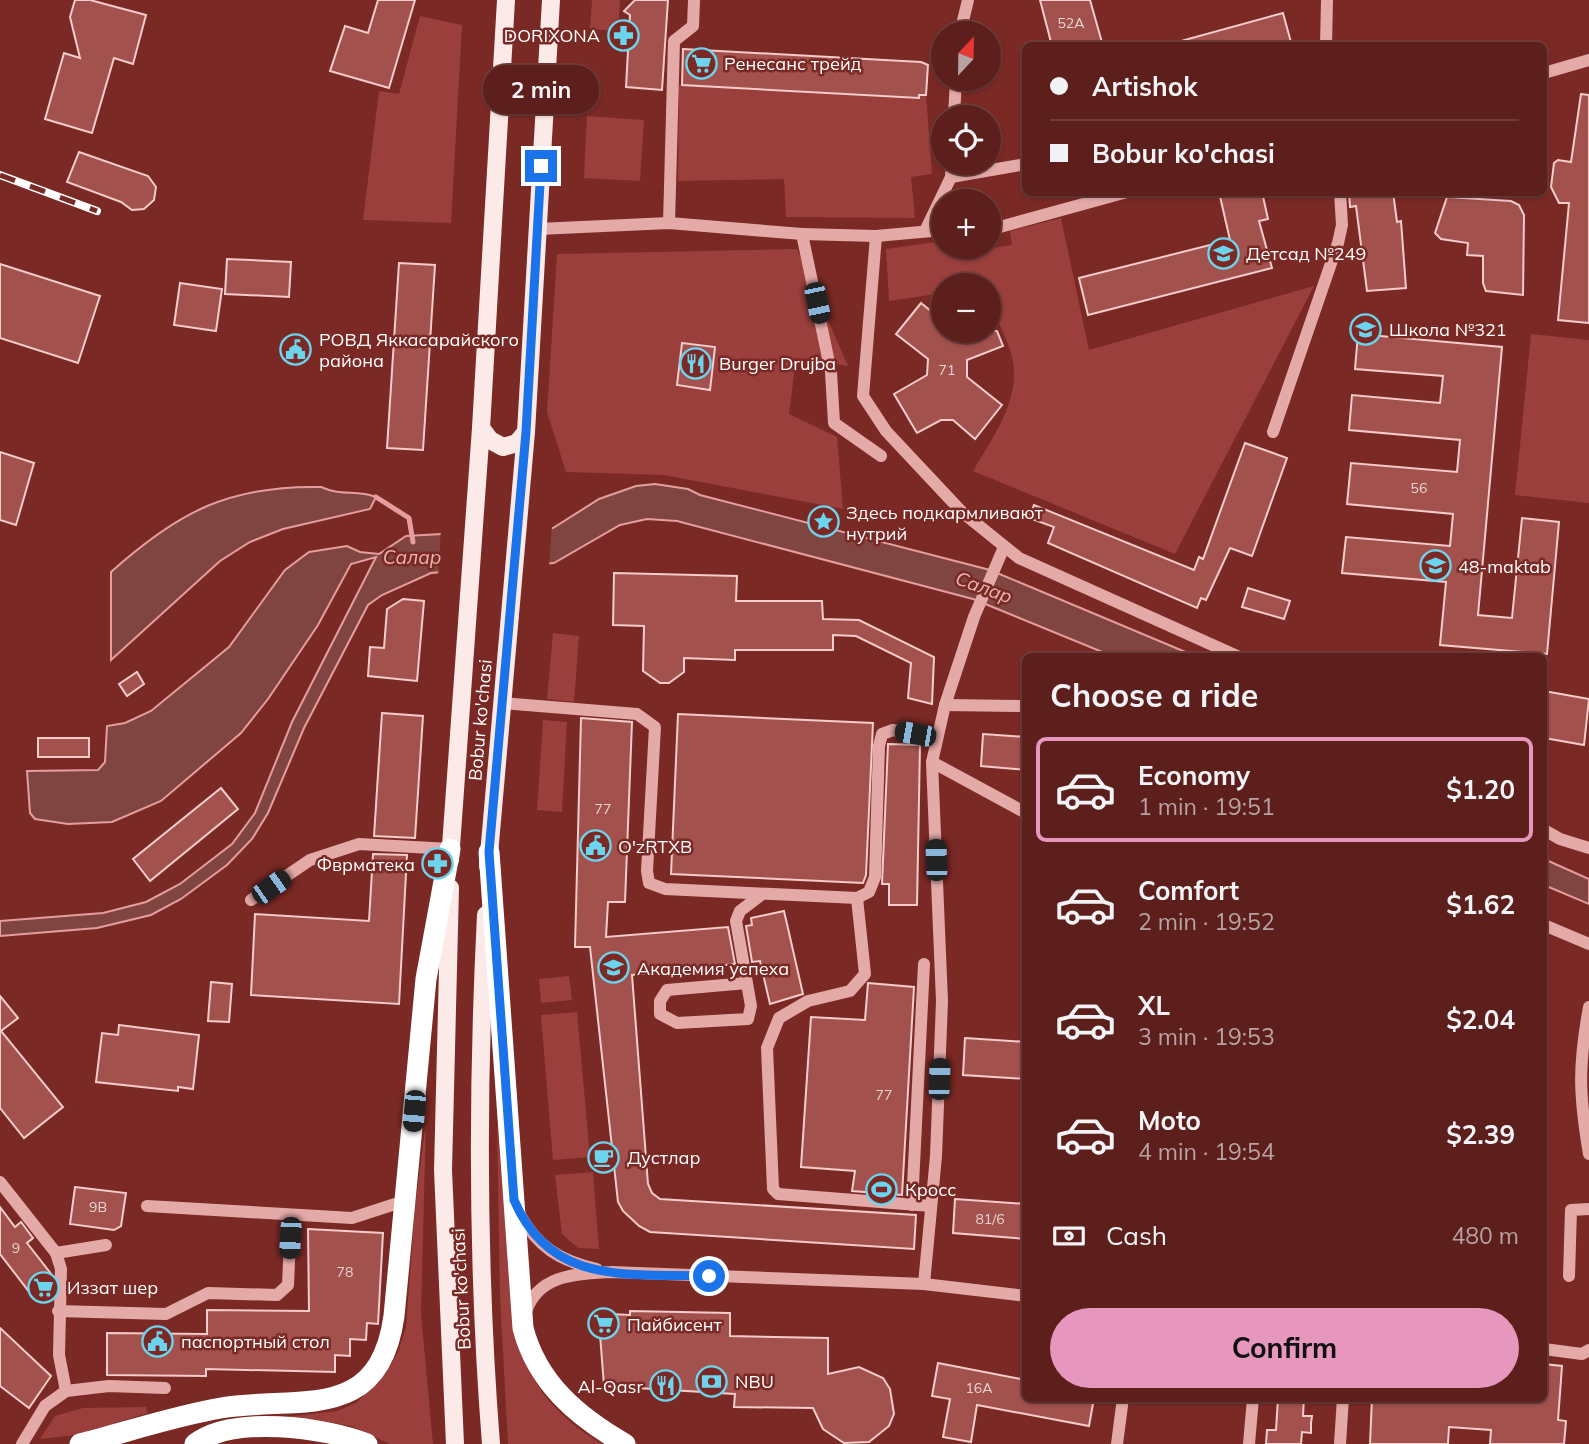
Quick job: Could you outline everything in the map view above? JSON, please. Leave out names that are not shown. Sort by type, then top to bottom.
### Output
[{"type":"highway","points":[[80,1444],[224,1408],[317,1403],[340,1396],[356,1386],[380,1361],[390,1336],[426,979],[450,849]]},
{"type":"highway","points":[[489,852],[523,1328],[537,1362],[561,1397],[591,1423],[625,1444]]},
{"type":"highway","points":[[195,1444],[214,1432],[235,1428],[321,1431],[367,1444]]},
{"type":"main road","name":"Bobur ko'chasi","points":[[455,1444],[443,1170],[450,849],[481,428],[506,0]]},
{"type":"main road","name":"Bobur ko'chasi","points":[[491,1444],[478,1172],[479,1048],[489,852],[526,432],[551,0]]},
{"type":"main road","points":[[481,428],[490,440],[503,447],[517,443],[526,432]]},
{"type":"street","points":[[669,223],[674,41],[692,26],[694,0]]},
{"type":"street","points":[[963,21],[968,0]]},
{"type":"street","points":[[1326,42],[1327,0]]},
{"type":"street","points":[[1547,73],[1589,60]]},
{"type":"street","points":[[925,231],[951,177],[1022,165]]},
{"type":"street","points":[[1001,227],[1112,196]]},
{"type":"street","points":[[1272,432],[1338,243],[1342,225],[1340,196]]},
{"type":"street","points":[[538,229],[669,223],[802,234],[876,236],[931,231]]},
{"type":"street","points":[[802,234],[831,372],[834,423],[881,456]]},
{"type":"street","points":[[876,236],[863,396],[886,431],[1002,552],[1230,653]]},
{"type":"street","points":[[924,1284],[942,1002],[932,762],[945,705],[974,617],[1002,552]]},
{"type":"street","points":[[502,704],[637,714],[648,719],[655,727],[647,872],[649,883],[665,889],[857,898],[869,892],[875,877],[878,746],[882,734],[892,730],[937,738]]},
{"type":"street","points":[[945,705],[1022,706]]},
{"type":"street","points":[[932,762],[1022,811]]},
{"type":"street","points":[[1547,832],[1560,839],[1589,848]]},
{"type":"street","points":[[251,900],[310,860],[359,844],[450,849]]},
{"type":"street","points":[[747,983],[667,990],[660,1000],[660,1014],[677,1023],[748,1019],[752,1013],[747,983],[736,920],[740,911],[761,895]]},
{"type":"street","points":[[857,898],[865,974],[850,991],[808,1001],[779,1018],[767,1048],[773,1189],[778,1194],[931,1206]]},
{"type":"street","points":[[1547,926],[1589,943]]},
{"type":"street","points":[[912,1205],[924,964]]},
{"type":"street","points":[[1589,1007],[1580,1056],[1579,1092],[1589,1154]]},
{"type":"street","points":[[0,1182],[56,1253],[61,1269],[59,1355],[66,1391]]},
{"type":"street","points":[[514,1200],[528,1228],[551,1252],[572,1263],[611,1272]]},
{"type":"street","points":[[147,1206],[352,1218],[395,1204],[405,1205]]},
{"type":"street","points":[[1569,1276],[1571,1210],[1589,1209]]},
{"type":"street","points":[[58,1311],[166,1314],[208,1293],[277,1295],[288,1285],[290,1215]]},
{"type":"street","points":[[56,1253],[106,1245]]},
{"type":"street","points":[[523,1328],[531,1299],[547,1283],[582,1274],[611,1272],[924,1284],[1022,1296]]},
{"type":"street","points":[[1547,1349],[1582,1354],[1589,1350]]},
{"type":"street","points":[[22,1444],[45,1406],[66,1391],[109,1385],[165,1388]]},
{"type":"street","points":[[1117,1444],[1122,1402]]},
{"type":"street","points":[[1249,1444],[1253,1402]]},
{"type":"street","points":[[1340,1444],[1343,1402]]},
{"type":"shaded area","points":[[592,0],[620,0],[618,31],[590,29]]},
{"type":"shaded area","points":[[420,16],[462,25],[451,223],[363,220],[379,91],[399,94]]},
{"type":"shaded area","points":[[679,85],[918,98],[919,95],[926,95],[931,174],[911,177],[915,218],[786,217],[784,179],[678,181]]},
{"type":"shaded area","points":[[587,116],[644,120],[640,181],[584,178]]},
{"type":"shaded area","points":[[1061,218],[1089,350],[1314,286],[1175,554],[973,471],[1004,417],[1013,388],[1012,357],[1001,328],[1001,273],[931,273],[931,295],[889,301],[886,249],[931,243],[931,259],[1001,259],[1001,247],[1012,245],[1010,231]]},
{"type":"shaded area","points":[[797,249],[848,366],[796,358],[789,414],[837,437],[843,509],[664,475],[566,472],[547,412],[557,254]]},
{"type":"shaded area","points":[[1531,334],[1589,340],[1589,503],[1515,495]]},
{"type":"shaded area","points":[[553,633],[579,636],[574,702],[547,699]]},
{"type":"shaded area","points":[[543,720],[567,722],[562,812],[537,810]]},
{"type":"shaded area","points":[[569,976],[572,1000],[541,1003],[539,979]]},
{"type":"shaded area","points":[[577,1012],[590,1157],[553,1160],[541,1015]]},
{"type":"shaded area","points":[[426,1122],[421,1314],[433,1444],[390,1444],[351,1426],[318,1420],[278,1418],[337,1411],[356,1403],[385,1374],[398,1352],[406,1327],[415,1207]]},
{"type":"shaded area","points":[[497,1122],[514,1330],[520,1349],[535,1382],[557,1410],[602,1444],[508,1444],[500,1297]]},
{"type":"shaded area","points":[[593,1172],[599,1249],[578,1248],[562,1234],[555,1175]]},
{"type":"shaded area","points":[[146,1407],[148,1413],[76,1435],[40,1439],[55,1416],[83,1408]]},
{"type":"water","name":"Салар","points":[[655,484],[688,489],[700,495],[990,570],[1188,653],[1105,653],[973,599],[677,521],[647,519],[620,525],[554,563],[431,573],[382,595],[368,605],[304,728],[268,813],[252,839],[227,865],[181,899],[151,915],[97,928],[0,936],[0,921],[103,913],[146,902],[180,884],[232,844],[255,813],[292,722],[376,557],[351,564],[318,625],[268,699],[241,733],[161,801],[112,822],[68,824],[35,819],[30,813],[27,771],[98,770],[105,762],[107,726],[125,723],[151,711],[229,647],[285,570],[309,552],[347,546],[360,552],[379,554],[406,536],[553,528],[599,499],[636,486]]},
{"type":"water","points":[[321,487],[336,492],[362,493],[376,497],[370,509],[283,529],[250,542],[220,561],[111,660],[111,572],[135,551],[183,518],[232,497],[259,491]]},
{"type":"water","points":[[1547,860],[1589,879],[1589,904],[1547,886]]},
{"type":"pier","points":[[552,525],[549,567],[438,576],[441,529]]},
{"type":"building","points":[[75,0],[90,0],[146,15],[133,64],[114,58],[92,133],[45,119],[64,53],[80,58],[70,17]]},
{"type":"building","points":[[378,0],[415,0],[389,88],[330,71],[345,26],[368,33]]},
{"type":"building","points":[[635,0],[668,0],[662,90],[626,87],[630,15],[624,11]]},
{"type":"building","points":[[1040,0],[1090,0],[1102,42],[1051,42]]},
{"type":"building","points":[[1283,13],[1291,42],[1181,42]]},
{"type":"building","points":[[683,49],[921,62],[928,65],[926,95],[919,95],[919,98],[682,85]]},
{"type":"building","points":[[1581,94],[1589,95],[1589,323],[1558,320],[1569,203],[1559,203],[1551,187],[1554,163],[1558,160],[1571,162]]},
{"type":"building","points":[[79,152],[148,176],[156,187],[154,200],[144,209],[132,210],[121,202],[67,182]]},
{"type":"building","name":"Детсад №249","points":[[1220,196],[1263,196],[1268,219],[1259,221],[1272,268],[1088,315],[1079,278],[1230,240]]},
{"type":"building","points":[[1349,196],[1394,196],[1397,222],[1401,221],[1406,288],[1367,291],[1356,206],[1350,207]]},
{"type":"building","points":[[1447,197],[1511,201],[1519,205],[1524,215],[1523,295],[1486,291],[1483,283],[1483,256],[1467,255],[1468,243],[1441,239],[1435,233]]},
{"type":"building","points":[[227,259],[291,262],[289,297],[225,294]]},
{"type":"building","points":[[399,263],[435,265],[423,450],[387,448]]},
{"type":"building","points":[[0,264],[100,296],[78,363],[0,338]]},
{"type":"building","points":[[180,283],[222,289],[216,331],[174,325]]},
{"type":"building","points":[[921,303],[931,311],[931,343],[1001,341],[1003,346],[967,360],[967,377],[1002,405],[975,439],[953,420],[941,420],[917,433],[894,394],[927,375],[928,359],[896,334]]},
{"type":"building","points":[[1358,334],[1502,347],[1478,615],[1512,618],[1522,518],[1559,522],[1547,654],[1440,645],[1446,582],[1342,573],[1346,537],[1450,546],[1453,514],[1347,504],[1351,463],[1457,472],[1460,440],[1349,430],[1352,395],[1440,403],[1443,376],[1355,369]]},
{"type":"building","points":[[682,343],[715,347],[710,390],[677,385]]},
{"type":"building","points":[[1245,443],[1287,458],[1252,556],[1230,548],[1206,600],[1201,598],[1197,608],[1048,543],[1054,527],[1029,518],[1034,505],[1194,570],[1199,557],[1203,559]]},
{"type":"building","points":[[0,452],[34,463],[16,525],[0,520]]},
{"type":"building","points":[[614,573],[737,576],[736,601],[822,601],[823,619],[859,620],[934,657],[932,704],[908,698],[911,663],[856,636],[833,635],[833,650],[735,650],[735,660],[684,658],[684,672],[669,683],[660,683],[643,671],[644,626],[613,625]]},
{"type":"building","points":[[1248,588],[1290,601],[1284,619],[1242,607]]},
{"type":"building","points":[[403,599],[424,601],[417,681],[368,676],[370,647],[384,648],[387,609]]},
{"type":"building","points":[[137,672],[144,684],[127,696],[119,684]]},
{"type":"building","points":[[1547,692],[1589,699],[1584,745],[1547,739]]},
{"type":"building","points":[[382,713],[423,716],[415,838],[374,836]]},
{"type":"building","points":[[678,714],[873,723],[866,875],[863,883],[671,874]]},
{"type":"building","points":[[581,718],[632,722],[625,902],[608,902],[606,937],[728,927],[735,964],[632,975],[648,1184],[652,1193],[660,1199],[916,1215],[914,1249],[650,1232],[623,1211],[618,1202],[590,947],[575,947]]},
{"type":"building","points":[[983,734],[1022,737],[1022,770],[981,766]]},
{"type":"building","points":[[38,738],[89,738],[89,757],[38,757]]},
{"type":"building","points":[[888,744],[920,745],[917,905],[889,905],[889,884],[882,884]]},
{"type":"building","points":[[221,788],[238,809],[150,881],[133,859]]},
{"type":"building","points":[[373,854],[407,855],[399,1004],[251,995],[255,914],[369,921]]},
{"type":"building","points":[[784,911],[803,994],[770,1004],[760,961],[752,962],[746,926],[752,925],[751,918]]},
{"type":"building","points":[[211,982],[232,984],[229,1022],[208,1021]]},
{"type":"building","points":[[868,983],[914,987],[902,1195],[852,1191],[855,1171],[801,1167],[811,1017],[865,1020]]},
{"type":"building","points":[[0,996],[18,1018],[1,1031],[63,1107],[24,1138],[0,1108]]},
{"type":"building","points":[[119,1025],[199,1035],[193,1089],[178,1087],[178,1091],[96,1082],[102,1033],[118,1035]]},
{"type":"building","points":[[965,1038],[1022,1042],[1022,1079],[963,1075]]},
{"type":"building","points":[[75,1187],[126,1193],[121,1226],[114,1230],[70,1224]]},
{"type":"building","points":[[955,1199],[1022,1204],[1022,1239],[953,1233]]},
{"type":"building","points":[[0,1207],[15,1227],[21,1222],[33,1238],[27,1243],[52,1275],[30,1293],[0,1254]]},
{"type":"building","points":[[308,1229],[383,1233],[378,1324],[367,1323],[366,1340],[350,1339],[350,1356],[335,1355],[335,1372],[206,1369],[206,1376],[107,1375],[107,1333],[207,1334],[207,1310],[309,1311]]},
{"type":"building","points":[[630,1311],[730,1313],[730,1336],[828,1338],[828,1374],[859,1367],[883,1378],[890,1389],[894,1414],[889,1426],[869,1442],[844,1443],[823,1429],[813,1408],[734,1407],[735,1394],[604,1386],[599,1321],[610,1314],[630,1315]]},
{"type":"building","points":[[0,1328],[51,1376],[29,1408],[0,1386]]},
{"type":"building","points":[[938,1363],[1022,1379],[1022,1402],[1093,1402],[1089,1426],[977,1405],[971,1442],[943,1437],[950,1399],[932,1396]]},
{"type":"building","points":[[1547,1364],[1562,1366],[1558,1420],[1566,1421],[1564,1444],[1490,1444],[1491,1430],[1449,1427],[1448,1444],[1370,1444],[1372,1402],[1547,1402]]},
{"type":"building","points":[[1278,1402],[1304,1402],[1303,1416],[1312,1416],[1311,1433],[1302,1432],[1301,1444],[1266,1444],[1267,1430],[1276,1430]]},
{"type":"waterway","name":"Салар","points":[[376,497],[409,518],[413,542]]},
{"type":"railway","points":[[0,175],[97,211]]},
{"type":"place","name":"DORIXONA","points":[[623,35]]},
{"type":"place","name":"Ренесанс трейд","points":[[701,63]]},
{"type":"place","name":"Детсад №249","points":[[1223,253]]},
{"type":"place","name":"Школа №321","points":[[1366,329]]},
{"type":"place","name":"РОВД Яккасарайского района","points":[[296,349]]},
{"type":"place","name":"Burger Drujba","points":[[696,363]]},
{"type":"place","name":"Здесь подкармливают нутрий","points":[[823,522]]},
{"type":"place","name":"48-maktab","points":[[1435,566]]},
{"type":"place","name":"O'zRTXB","points":[[595,846]]},
{"type":"place","name":"Фврматека","points":[[438,864]]},
{"type":"place","name":"Академия успеха","points":[[614,968]]},
{"type":"place","name":"Дустлар","points":[[604,1157]]},
{"type":"place","name":"Кросс","points":[[882,1189]]},
{"type":"place","name":"Иззат шер","points":[[44,1287]]},
{"type":"place","name":"Пайбисент","points":[[604,1324]]},
{"type":"place","name":"паспортный стол","points":[[158,1341]]},
{"type":"place","name":"NBU","points":[[712,1381]]},
{"type":"place","name":"Al-Qasr","points":[[666,1386]]},
{"type":"route","points":[[541,166],[526,432],[489,852],[514,1200],[538,1241],[565,1261],[611,1272],[709,1276]]}]
